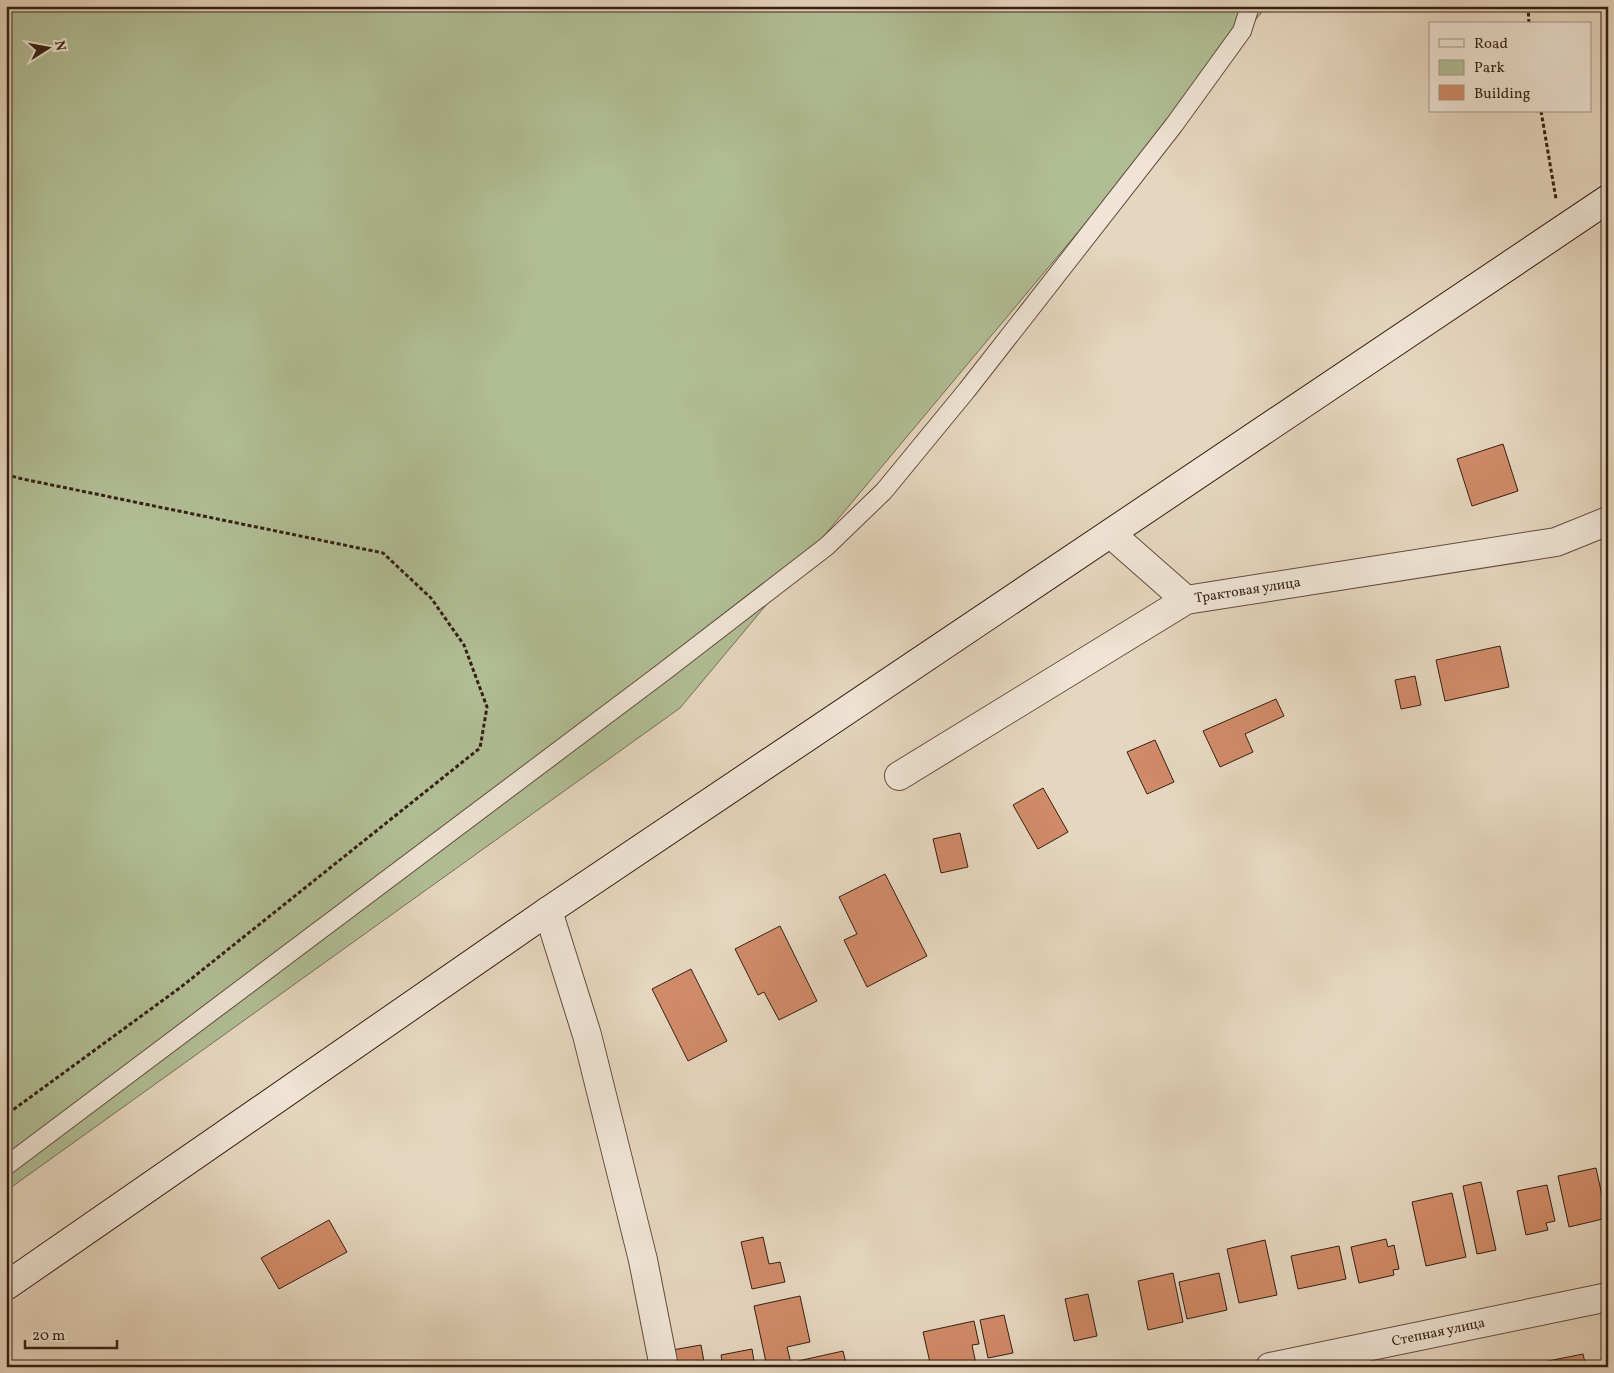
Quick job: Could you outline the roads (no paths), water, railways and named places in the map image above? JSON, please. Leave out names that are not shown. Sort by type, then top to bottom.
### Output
[{"type":"main road","points":[[6,1286],[548,912],[1608,200]]},
{"type":"main road","name":"Трактовая улица","points":[[899,776],[1186,600],[1556,542],[1608,521]]},
{"type":"main road","points":[[1111,534],[1186,600]]},
{"type":"main road","points":[[548,912],[587,1035],[643,1260],[664,1367]]},
{"type":"main road","name":"Степная улица","points":[[1270,1367],[1608,1297]]},
{"type":"lane","points":[[6,1166],[827,546],[884,491],[973,382],[1174,125],[1242,31],[1250,6]]}]
